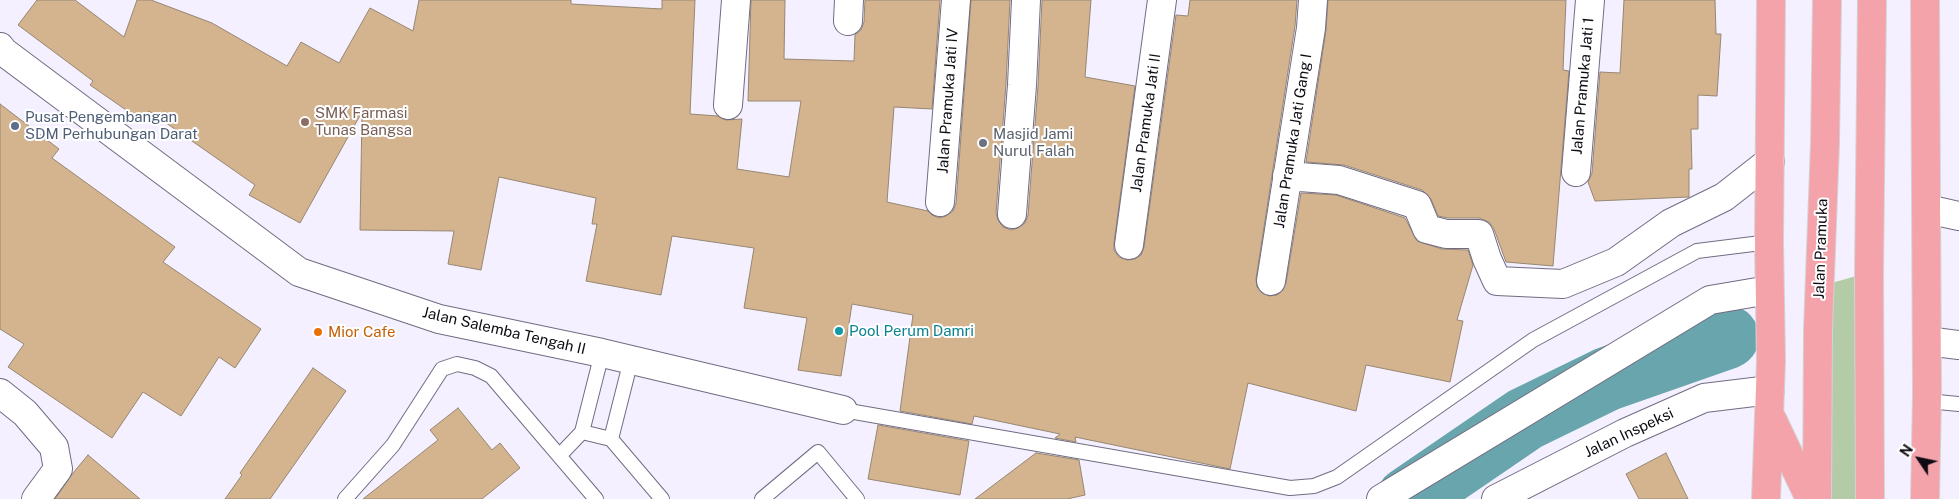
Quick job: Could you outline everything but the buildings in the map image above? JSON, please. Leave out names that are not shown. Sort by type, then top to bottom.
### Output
[{"type":"main road","points":[[1766,499],[1771,360],[1769,242],[1771,0]]},
{"type":"main road","name":"Jalan Pramuka","points":[[1817,499],[1818,329],[1825,142],[1827,0]]},
{"type":"main road","points":[[1870,499],[1869,243],[1872,0]]},
{"type":"main road","points":[[1925,0],[1927,209],[1925,499]]},
{"type":"main road","points":[[1770,402],[1810,499]]},
{"type":"street","points":[[728,105],[736,0]]},
{"type":"street","name":"Jalan Pramuka Jati IV","points":[[940,202],[956,0]]},
{"type":"street","points":[[1012,214],[1022,85],[1026,0]]},
{"type":"street","name":"Jalan Pramuka Jati II","points":[[1129,245],[1162,0]]},
{"type":"street","name":"Jalan Pramuka Jati Gang I","points":[[1271,281],[1311,28],[1313,0]]},
{"type":"street","name":"Jalan Pramuka Jati 1","points":[[1576,172],[1590,0]]},
{"type":"street","name":"Jalan Salemba Tengah II","points":[[0,47],[4,52],[299,272],[439,319],[602,353],[843,410]]},
{"type":"street","points":[[1287,176],[1339,180],[1417,205],[1427,229],[1446,234],[1479,234],[1497,281],[1563,284],[1616,262],[1672,223],[1724,197],[1770,161]]},
{"type":"street","points":[[1927,209],[1959,216]]},
{"type":"street","points":[[1381,499],[1710,300],[1770,295]]},
{"type":"street","points":[[1927,341],[1959,345]]},
{"type":"street","points":[[0,393],[24,413],[54,447],[58,469],[48,495]]},
{"type":"street","name":"Jalan Inspeksi","points":[[1496,499],[1625,433],[1704,398],[1770,402]]},
{"type":"lane","points":[[843,410],[1290,488],[1314,486],[1337,478],[1533,340],[1697,251],[1769,242]]},
{"type":"lane","points":[[560,455],[582,432],[602,353]]},
{"type":"lane","points":[[611,439],[631,360]]},
{"type":"lane","points":[[345,499],[393,445],[442,369],[457,364],[475,368],[491,376],[596,499]]},
{"type":"lane","points":[[1927,401],[1959,404]]},
{"type":"lane","points":[[582,432],[611,439],[662,499]]},
{"type":"lane","points":[[762,499],[818,452],[857,499]]},
{"type":"green space","points":[[1867,273],[1869,499],[1818,499],[1821,286]]},
{"type":"waterway","points":[[1408,499],[1525,419],[1607,379],[1727,337]]},
{"type":"place","name":"SMK Farmasi Tunas Bangsa","points":[[305,122]]},
{"type":"place","name":"Pusat Pengembangan SDM Perhubungan Darat","points":[[15,126]]},
{"type":"place","name":"Masjid Jami Nurul Falah","points":[[983,143]]},
{"type":"place","name":"Pool Perum Damri","points":[[839,331]]},
{"type":"place","name":"Mior Cafe","points":[[318,332]]}]
